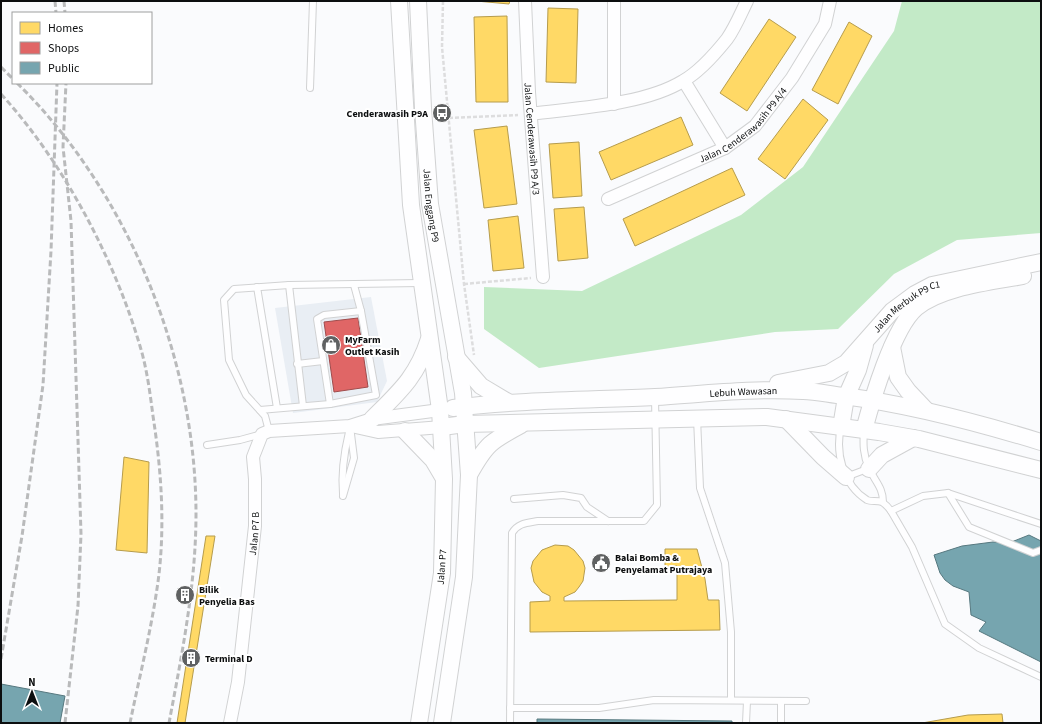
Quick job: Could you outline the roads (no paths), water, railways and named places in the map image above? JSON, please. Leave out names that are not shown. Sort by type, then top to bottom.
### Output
[{"type":"main road","name":"Jalan Enggang P9","points":[[399,1],[411,205],[430,337]]},
{"type":"main road","name":"Jalan Enggang P9","points":[[418,1],[422,108],[430,204],[463,393],[469,474]]},
{"type":"main road","name":"Jalan Merbuk P9 C1","points":[[841,427],[846,397],[858,370],[865,342],[892,312],[915,294],[932,285],[1041,262]]},
{"type":"main road","name":"Jalan Merbuk P9 C1","points":[[864,430],[872,400],[902,323],[916,308],[933,299],[961,289],[1041,273]]},
{"type":"main road","points":[[372,419],[411,380],[430,337]]},
{"type":"main road","name":"Jalan P7","points":[[419,723],[442,573],[444,479],[442,427],[430,337]]},
{"type":"main road","points":[[740,391],[829,373],[846,363],[865,342]]},
{"type":"main road","points":[[892,347],[898,377],[908,391],[926,410]]},
{"type":"main road","points":[[456,356],[481,386],[508,402]]},
{"type":"main road","name":"Lebuh Wawasan","points":[[440,410],[508,402],[655,397],[740,391],[803,390],[872,400],[926,410],[990,426],[1041,442]]},
{"type":"main road","points":[[442,427],[465,424],[524,424],[739,416],[786,419],[913,438],[1041,470]]},
{"type":"main road","points":[[786,419],[823,457],[846,477]]},
{"type":"main road","points":[[442,723],[464,577],[469,474],[483,450],[489,444],[524,424]]},
{"type":"main road","points":[[405,431],[433,460],[444,479]]},
{"type":"main road","points":[[869,469],[882,455],[913,438]]},
{"type":"street","name":"Jalan Cenderawasih P9 A/3","points":[[525,1],[531,114],[544,277]]},
{"type":"street","points":[[614,1],[614,104]]},
{"type":"street","points":[[531,114],[614,104],[657,92],[684,80],[702,66],[728,38],[747,1]]},
{"type":"street","name":"Jalan Cenderawasih P9 A/4","points":[[608,199],[725,148],[755,126],[792,78],[825,24],[827,2]]},
{"type":"street","points":[[684,80],[725,148]]},
{"type":"street","points":[[266,432],[350,426],[372,419],[440,410]]},
{"type":"street","points":[[350,426],[378,432],[442,427]]},
{"type":"street","name":"Jalan P7 B","points":[[230,723],[238,682],[255,526],[255,479],[253,457],[266,432]]},
{"type":"lane","points":[[310,88],[313,1]]},
{"type":"lane","points":[[207,446],[240,440],[266,432],[265,416],[246,395],[229,360],[224,300],[234,289],[289,285],[422,283]]},
{"type":"lane","points":[[289,285],[303,406]]},
{"type":"lane","points":[[260,410],[330,404],[376,395],[361,311],[354,285]]},
{"type":"lane","points":[[257,287],[277,408]]},
{"type":"lane","points":[[330,404],[316,319],[324,315],[361,311]]},
{"type":"lane","points":[[297,364],[323,362]]},
{"type":"lane","points":[[510,723],[511,540],[515,527],[523,523],[538,521],[644,521],[657,505],[655,397]]},
{"type":"lane","points":[[698,418],[700,488],[725,563],[731,632],[731,700]]},
{"type":"lane","points":[[350,426],[354,458],[343,496],[343,457],[350,426]]},
{"type":"lane","points":[[841,427],[838,438],[846,477],[858,493],[868,501],[883,502]]},
{"type":"lane","points":[[864,430],[863,445],[869,469],[883,492],[883,502],[891,511],[912,547],[945,624],[979,648],[1041,677]]},
{"type":"lane","points":[[846,477],[869,469]]},
{"type":"lane","points":[[891,511],[923,496],[948,493],[1041,524]]},
{"type":"lane","points":[[948,493],[970,527],[1033,553],[1041,550]]},
{"type":"lane","points":[[514,499],[563,496],[581,498],[587,506],[608,521]]},
{"type":"lane","points":[[510,708],[599,708],[654,700],[806,701]]},
{"type":"lane","points":[[746,723],[747,701]]},
{"type":"lane","points":[[781,701],[781,723]]},
{"type":"railway","points":[[55,1],[56,12]]},
{"type":"railway","points":[[64,1],[65,12]]},
{"type":"railway","points":[[1,67],[12,78]]},
{"type":"railway","points":[[18,84],[57,126],[92,174],[122,226],[148,281],[169,338],[184,396],[193,455],[196,514],[194,566],[179,671],[169,723]]},
{"type":"railway","points":[[1,659],[22,536],[43,385],[51,251],[57,84]]},
{"type":"railway","points":[[65,723],[78,606],[81,534],[71,221],[63,147],[66,84]]},
{"type":"railway","points":[[1,94],[24,121],[45,150],[84,212],[116,279],[140,346],[146,372],[156,436],[160,475],[162,534],[159,574],[153,611],[130,723]]},
{"type":"place","name":"Cenderawasih P9A","points":[[442,113]]},
{"type":"place","name":"MyFarm Outlet Kasih","points":[[331,345]]},
{"type":"place","name":"Balai Bomba & Penyelamat Putrajaya","points":[[601,563]]},
{"type":"place","name":"Bilik Penyelia Bas","points":[[185,595]]},
{"type":"place","name":"Terminal D","points":[[191,658]]}]
